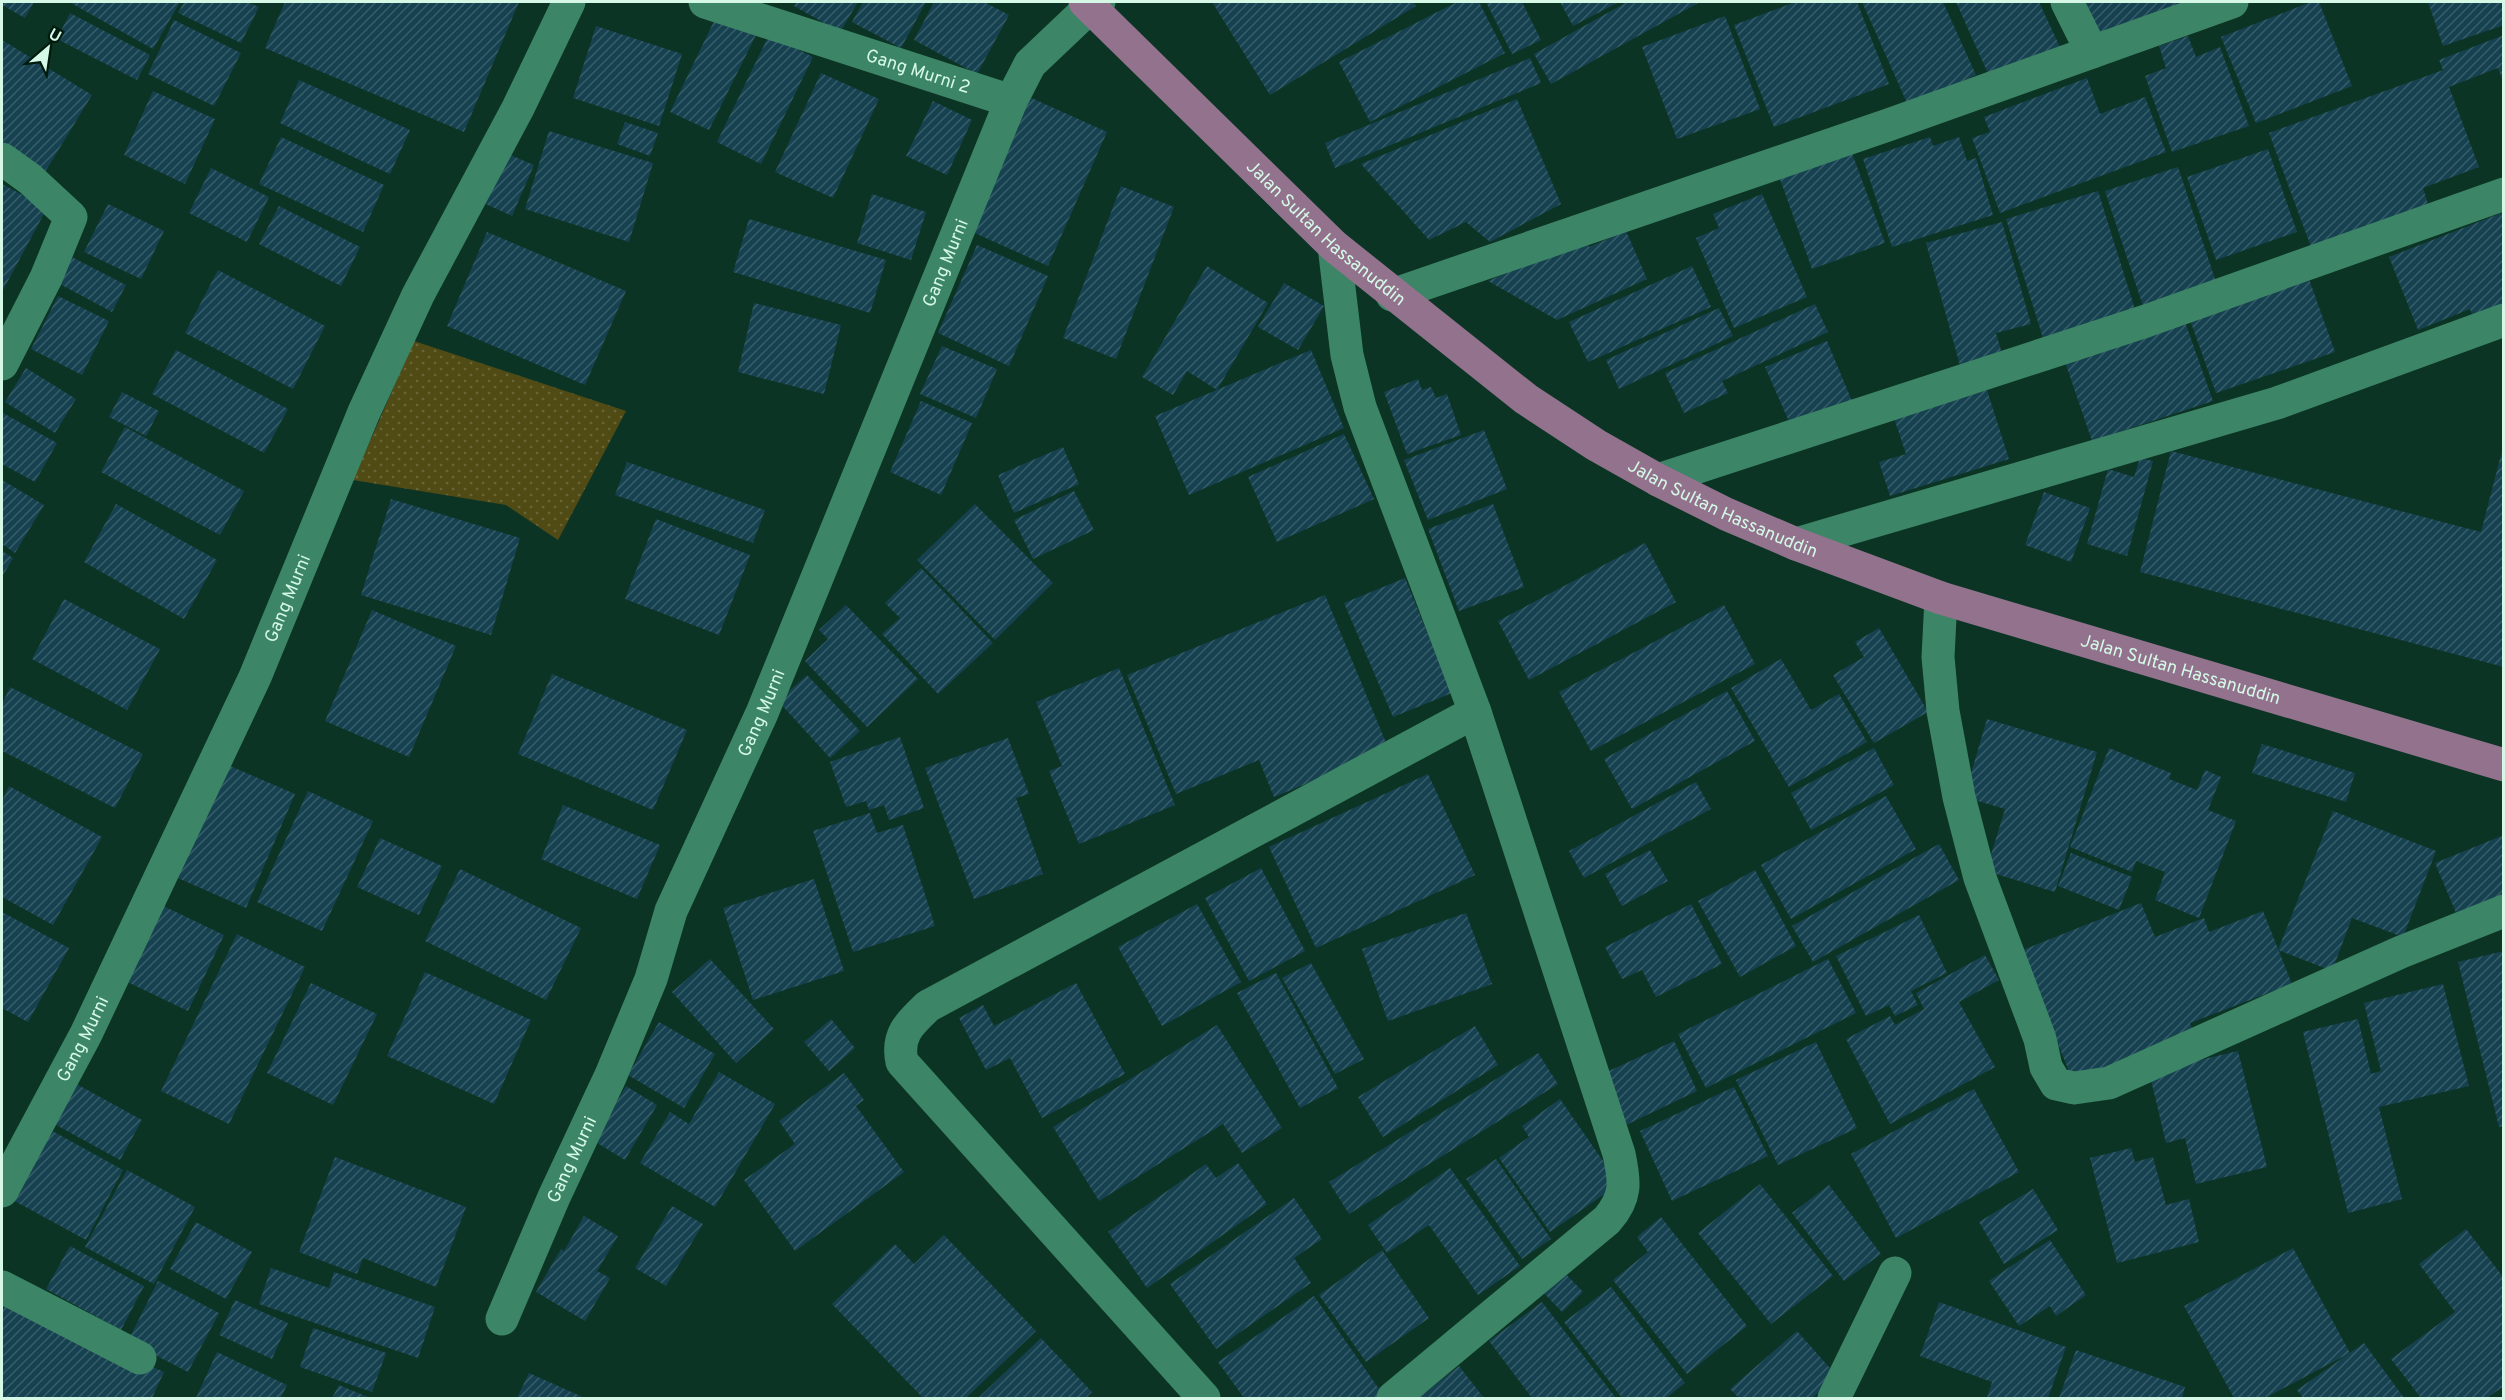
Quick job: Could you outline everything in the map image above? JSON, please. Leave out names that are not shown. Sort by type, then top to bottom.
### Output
[{"type":"main road","name":"Jalan Sultan Hassanuddin","points":[[1091,3],[1334,246],[1392,295],[1526,399],[1596,445],[1658,480],[1726,514],[1796,544],[1941,598],[2504,765]]},
{"type":"street","name":"Gang Murni","points":[[2,1191],[86,1034],[255,677],[364,412],[418,295],[518,108],[568,2]]},
{"type":"street","name":"Gang Murni 2","points":[[705,2],[1011,100]]},
{"type":"street","points":[[2067,2],[2092,52]]},
{"type":"street","points":[[1392,295],[1887,125],[2232,2]]},
{"type":"street","points":[[1011,100],[1030,64],[1091,3]]},
{"type":"street","name":"Gang Murni","points":[[502,1319],[554,1197],[612,1075],[651,978],[671,911],[762,713],[1011,100]]},
{"type":"street","points":[[2,159],[30,178],[71,217],[46,278],[2,364]]},
{"type":"street","points":[[1658,480],[2146,321],[2504,194]]},
{"type":"street","points":[[1334,246],[1347,355],[1360,407],[1475,712],[1619,1154],[1624,1179],[1617,1209],[1607,1220],[1393,1398]]},
{"type":"street","points":[[1796,544],[2277,403],[2504,320]]},
{"type":"street","points":[[1941,598],[1938,657],[1943,711],[1959,797],[1980,878],[2040,1040],[2046,1066],[2056,1084],[2074,1088],[2109,1083],[2401,952],[2504,911]]},
{"type":"street","points":[[1204,1398],[902,1062],[899,1048],[902,1038],[910,1022],[928,1006],[1475,712]]},
{"type":"street","points":[[1834,1398],[1895,1273]]},
{"type":"street","points":[[2,1287],[140,1358]]},
{"type":"shaded area","points":[[414,341],[626,411],[558,540],[506,505],[353,480]]},
{"type":"building","points":[[2,2],[34,2],[25,18],[2,5]]},
{"type":"building","points":[[69,2],[180,2],[153,49]]},
{"type":"building","points":[[184,2],[247,2],[259,7],[241,43],[178,13]]},
{"type":"building","points":[[285,2],[519,2],[464,132],[265,48]]},
{"type":"building","points":[[797,2],[858,2],[840,32],[794,6]]},
{"type":"building","points":[[863,2],[926,2],[901,48],[852,22]]},
{"type":"building","points":[[934,2],[984,2],[1009,15],[977,74],[914,40]]},
{"type":"building","points":[[1212,2],[1413,2],[1416,6],[1270,95]]},
{"type":"building","points":[[1457,2],[1479,2],[1505,53],[1370,122],[1339,62]]},
{"type":"building","points":[[1486,2],[1522,2],[1541,40],[1512,54]]},
{"type":"building","points":[[1560,2],[1619,2],[1573,26]]},
{"type":"building","points":[[1627,2],[1700,2],[1551,84],[1534,54]]},
{"type":"building","points":[[1795,2],[1857,2],[1889,84],[1774,127],[1734,25]]},
{"type":"building","points":[[1862,2],[1943,2],[1976,75],[1908,105]]},
{"type":"building","points":[[1956,2],[2039,2],[2060,47],[1990,78]]},
{"type":"building","points":[[2083,2],[2193,2],[2102,42]]},
{"type":"building","points":[[2311,2],[2319,2],[2352,86],[2256,123],[2221,37]]},
{"type":"building","points":[[2428,2],[2504,2],[2504,25],[2443,46]]},
{"type":"building","points":[[70,13],[150,55],[137,80],[57,39]]},
{"type":"building","points":[[717,15],[756,35],[709,130],[670,112]]},
{"type":"building","points":[[1725,16],[1760,109],[1677,139],[1642,47]]},
{"type":"building","points":[[174,20],[241,53],[214,106],[148,74]]},
{"type":"building","points":[[596,26],[682,54],[659,126],[573,98]]},
{"type":"building","points":[[769,35],[813,57],[761,164],[717,142]]},
{"type":"building","points":[[2504,35],[2503,82],[2498,68],[2449,87],[2479,167],[2423,188],[2428,204],[2311,247],[2269,133],[2443,70],[2439,60]]},
{"type":"building","points":[[2188,36],[2196,57],[2220,47],[2249,126],[2172,152],[2145,76],[2166,68],[2159,46]]},
{"type":"building","points":[[2,40],[92,95],[45,172],[2,146]]},
{"type":"building","points":[[1530,58],[1541,83],[1335,168],[1325,143]]},
{"type":"building","points":[[821,73],[879,99],[833,198],[775,172]]},
{"type":"building","points":[[2087,78],[2100,114],[2145,97],[2166,152],[2000,213],[1972,138],[1990,132],[1984,117]]},
{"type":"building","points":[[299,80],[410,130],[390,174],[280,123]]},
{"type":"building","points":[[153,91],[215,119],[185,184],[124,155]]},
{"type":"building","points":[[1027,96],[1107,132],[1048,266],[968,230]]},
{"type":"building","points":[[1517,99],[1561,204],[1490,242],[1466,222],[1429,240],[1361,164]]},
{"type":"building","points":[[933,101],[972,120],[947,175],[906,156]]},
{"type":"building","points":[[625,122],[658,133],[650,156],[617,144]]},
{"type":"building","points":[[549,131],[653,163],[629,242],[525,209]]},
{"type":"building","points":[[281,137],[384,185],[363,232],[259,184]]},
{"type":"building","points":[[1930,137],[1933,146],[1959,137],[1967,161],[1976,158],[1993,215],[1892,247],[1863,159]]},
{"type":"building","points":[[2268,149],[2297,232],[2216,260],[2187,177]]},
{"type":"building","points":[[501,151],[534,165],[512,216],[479,201]]},
{"type":"building","points":[[1852,153],[1885,243],[1812,269],[1780,179]]},
{"type":"building","points":[[2178,167],[2216,282],[2143,306],[2105,191]]},
{"type":"building","points":[[211,168],[269,197],[247,242],[189,213]]},
{"type":"building","points":[[2,184],[47,208],[2,292]]},
{"type":"building","points":[[1121,186],[1174,207],[1116,359],[1063,338]]},
{"type":"building","points":[[2098,191],[2138,319],[2046,348],[2006,219]]},
{"type":"building","points":[[872,194],[926,212],[911,260],[857,243]]},
{"type":"building","points":[[1762,194],[1807,297],[1734,328],[1696,238],[1719,228],[1713,214]]},
{"type":"building","points":[[108,204],[164,231],[141,279],[84,252]]},
{"type":"building","points":[[279,206],[360,247],[341,286],[259,244]]},
{"type":"building","points":[[2504,212],[2504,308],[2474,319],[2470,309],[2418,330],[2389,257]]},
{"type":"building","points":[[749,219],[886,260],[870,313],[733,272]]},
{"type":"building","points":[[2002,222],[2031,324],[1996,333],[2003,357],[1961,369],[1926,243]]},
{"type":"building","points":[[1626,231],[1647,279],[1557,320],[1488,281],[1584,238],[1589,247]]},
{"type":"building","points":[[487,232],[626,291],[585,385],[447,326]]},
{"type":"building","points":[[977,245],[1048,276],[1009,366],[938,333]]},
{"type":"building","points":[[70,256],[126,285],[112,312],[56,282]]},
{"type":"building","points":[[1207,266],[1268,303],[1217,390],[1187,371],[1173,395],[1142,377]]},
{"type":"building","points":[[1692,266],[1711,307],[1588,362],[1569,322]]},
{"type":"building","points":[[218,270],[325,326],[293,389],[185,333]]},
{"type":"building","points":[[2309,279],[2335,352],[2216,393],[2190,320]]},
{"type":"building","points":[[1284,283],[1324,306],[1298,350],[1258,327]]},
{"type":"building","points":[[58,296],[109,321],[82,375],[31,349]]},
{"type":"building","points":[[754,303],[841,325],[824,394],[738,372]]},
{"type":"building","points":[[1815,304],[1828,332],[1722,381],[1728,393],[1684,413],[1665,373]]},
{"type":"building","points":[[1719,308],[1733,336],[1619,389],[1606,360]]},
{"type":"building","points":[[2185,322],[2213,401],[2092,441],[2065,362]]},
{"type":"building","points":[[1827,341],[1852,401],[1791,426],[1765,367]]},
{"type":"building","points":[[942,346],[997,369],[976,418],[920,394]]},
{"type":"building","points":[[176,350],[288,409],[264,453],[152,394]]},
{"type":"building","points":[[1311,350],[1344,428],[1189,495],[1155,416]]},
{"type":"building","points":[[26,368],[76,399],[55,433],[5,402]]},
{"type":"building","points":[[1418,379],[1422,390],[1431,387],[1436,398],[1447,394],[1461,435],[1407,454],[1384,392]]},
{"type":"building","points":[[1987,390],[2009,459],[1890,496],[1879,462],[1906,454],[1894,418]]},
{"type":"building","points":[[122,392],[159,411],[146,436],[109,417]]},
{"type":"building","points":[[921,401],[972,423],[941,495],[890,472]]},
{"type":"building","points":[[3,413],[57,443],[35,482],[2,464]]},
{"type":"building","points":[[125,427],[244,491],[220,535],[101,472]]},
{"type":"building","points":[[1484,430],[1507,489],[1428,520],[1404,460]]},
{"type":"building","points":[[1344,434],[1374,499],[1277,542],[1248,477]]},
{"type":"building","points":[[1063,447],[1079,484],[1014,513],[998,475]]},
{"type":"building","points":[[2503,447],[2504,667],[2140,572],[2171,451],[2481,532]]},
{"type":"building","points":[[2140,458],[2153,461],[2127,556],[2087,544],[2108,469],[2134,477]]},
{"type":"building","points":[[627,462],[765,510],[753,543],[615,495]]},
{"type":"building","points":[[2,480],[44,505],[15,553],[2,544]]},
{"type":"building","points":[[1074,491],[1094,530],[1033,559],[1014,520]]},
{"type":"building","points":[[2044,492],[2090,508],[2071,562],[2025,545]]},
{"type":"building","points":[[391,499],[520,538],[491,635],[361,595]]},
{"type":"building","points":[[116,504],[217,560],[184,619],[84,562]]},
{"type":"building","points":[[975,504],[1053,583],[995,640],[917,560]]},
{"type":"building","points":[[1493,504],[1524,587],[1459,611],[1428,529]]},
{"type":"building","points":[[656,519],[750,555],[719,635],[625,599]]},
{"type":"building","points":[[1645,543],[1676,602],[1529,680],[1498,621]]},
{"type":"building","points":[[2,551],[13,558],[2,577]]},
{"type":"building","points":[[921,568],[993,643],[938,694],[882,634],[900,618],[885,603]]},
{"type":"building","points":[[1405,578],[1452,693],[1393,717],[1344,603]]},
{"type":"building","points":[[1325,595],[1389,750],[1274,797],[1259,760],[1176,794],[1127,675]]},
{"type":"building","points":[[64,599],[160,649],[127,710],[32,659]]},
{"type":"building","points":[[846,605],[918,679],[867,727],[805,661],[828,639],[819,630]]},
{"type":"building","points":[[1724,605],[1755,664],[1591,751],[1559,692]]},
{"type":"building","points":[[372,610],[456,646],[409,757],[325,721]]},
{"type":"building","points":[[1879,628],[1928,712],[1874,743],[1833,675],[1864,657],[1855,642]]},
{"type":"building","points":[[1781,659],[1811,710],[1839,694],[1867,742],[1789,787],[1731,688]]},
{"type":"building","points":[[1119,668],[1175,805],[1079,844],[1049,771],[1062,766],[1036,702]]},
{"type":"building","points":[[552,674],[687,730],[653,810],[518,754]]},
{"type":"building","points":[[807,675],[860,731],[830,758],[778,701]]},
{"type":"building","points":[[10,687],[143,754],[115,808],[2,751],[2,704]]},
{"type":"building","points":[[1727,691],[1755,741],[1632,809],[1604,759]]},
{"type":"building","points":[[1987,719],[2097,752],[2055,892],[1986,871],[2005,809],[1964,797]]},
{"type":"building","points":[[900,737],[924,808],[889,820],[884,805],[869,810],[866,801],[846,807],[830,762]]},
{"type":"building","points":[[1008,738],[1029,794],[1016,798],[1043,874],[974,899],[925,768]]},
{"type":"building","points":[[2262,744],[2355,773],[2346,802],[2252,773]]},
{"type":"building","points":[[1874,748],[1894,785],[1811,830],[1791,793]]},
{"type":"building","points":[[2109,748],[2171,773],[2169,779],[2197,790],[2205,770],[2221,777],[2208,810],[2236,821],[2199,918],[2155,900],[2165,872],[2136,861],[2132,872],[2070,847]]},
{"type":"building","points":[[221,762],[295,794],[246,908],[171,875]]},
{"type":"building","points":[[1428,774],[1475,875],[1316,948],[1269,847]]},
{"type":"building","points":[[1696,782],[1711,809],[1584,878],[1569,851]]},
{"type":"building","points":[[9,786],[102,837],[53,925],[2,897],[2,801]]},
{"type":"building","points":[[308,791],[373,821],[322,931],[257,902]]},
{"type":"building","points":[[1886,796],[1916,849],[1791,919],[1761,865]]},
{"type":"building","points":[[563,805],[660,845],[637,899],[541,859]]},
{"type":"building","points":[[2333,811],[2436,851],[2403,937],[2352,918],[2332,971],[2278,950]]},
{"type":"building","points":[[870,813],[877,833],[903,825],[935,926],[853,952],[813,831]]},
{"type":"building","points":[[2504,835],[2504,896],[2457,915],[2435,863]]},
{"type":"building","points":[[380,838],[442,866],[419,915],[357,887]]},
{"type":"building","points":[[1939,844],[1959,880],[1813,962],[1792,926]]},
{"type":"building","points":[[1650,850],[1668,881],[1622,906],[1605,874]]},
{"type":"building","points":[[2071,853],[2132,877],[2119,910],[2058,886]]},
{"type":"building","points":[[1261,868],[1305,951],[1249,981],[1205,898]]},
{"type":"building","points":[[460,869],[581,928],[546,1000],[425,941]]},
{"type":"building","points":[[1755,870],[1796,946],[1740,977],[1698,901]]},
{"type":"building","points":[[814,879],[844,971],[753,1000],[723,908]]},
{"type":"building","points":[[155,902],[224,935],[188,1011],[119,978]]},
{"type":"building","points":[[2141,903],[2155,937],[2204,918],[2209,932],[2263,911],[2292,984],[2190,1023],[2194,1034],[2073,1081],[2020,951]]},
{"type":"building","points":[[1197,904],[1241,982],[1162,1026],[1118,947]]},
{"type":"building","points":[[1691,904],[1722,964],[1656,997],[1642,970],[1622,979],[1605,947]]},
{"type":"building","points":[[2,912],[69,948],[28,1022],[2,1008]]},
{"type":"building","points":[[1466,913],[1492,984],[1388,1021],[1362,949]]},
{"type":"building","points":[[1919,915],[1947,973],[1911,991],[1918,1005],[1895,1016],[1889,1005],[1866,1016],[1836,956]]},
{"type":"building","points":[[237,934],[305,967],[229,1124],[161,1091]]},
{"type":"building","points":[[2504,951],[2504,1126],[2499,1127],[2458,962]]},
{"type":"building","points":[[1985,955],[1999,980],[1959,1002],[1995,1067],[1890,1124],[1846,1039],[1890,1016],[1895,1025],[1924,1009],[1916,993]]},
{"type":"building","points":[[710,959],[774,1029],[736,1063],[672,992]]},
{"type":"building","points":[[1828,959],[1856,1013],[1706,1088],[1678,1034]]},
{"type":"building","points":[[1311,963],[1364,1059],[1335,1074],[1282,978]]},
{"type":"building","points":[[425,972],[531,1020],[494,1104],[387,1056]]},
{"type":"building","points":[[1276,973],[1338,1088],[1300,1108],[1237,993]]},
{"type":"building","points":[[311,983],[377,1014],[333,1105],[267,1073]]},
{"type":"building","points":[[1076,983],[1125,1074],[1042,1118],[1010,1058],[986,1070],[959,1018],[983,1005],[994,1026]]},
{"type":"building","points":[[2443,984],[2469,1086],[2379,1107],[2402,1199],[2348,1213],[2303,1032],[2358,1019],[2371,1074],[2381,1071],[2364,1003]]},
{"type":"building","points":[[831,1019],[855,1048],[829,1071],[804,1042]]},
{"type":"building","points":[[659,1022],[715,1054],[684,1108],[628,1075]]},
{"type":"building","points":[[1217,1025],[1282,1128],[1242,1153],[1223,1124],[1099,1201],[1053,1127]]},
{"type":"building","points":[[1475,1026],[1498,1065],[1383,1137],[1358,1097]]},
{"type":"building","points":[[1674,1041],[1697,1091],[1624,1126],[1600,1075]]},
{"type":"building","points":[[1816,1042],[1857,1128],[1778,1165],[1736,1080]]},
{"type":"building","points":[[2238,1051],[2267,1167],[2196,1184],[2185,1138],[2166,1143],[2149,1072]]},
{"type":"building","points":[[1538,1053],[1558,1084],[1349,1214],[1329,1182]]},
{"type":"building","points":[[719,1072],[775,1104],[715,1207],[640,1163],[670,1112],[689,1124]]},
{"type":"building","points":[[844,1073],[864,1100],[856,1106],[904,1172],[795,1251],[744,1180],[795,1144],[779,1121]]},
{"type":"building","points":[[71,1081],[142,1120],[120,1160],[49,1121]]},
{"type":"building","points":[[626,1086],[657,1105],[625,1160],[594,1141]]},
{"type":"building","points":[[1734,1087],[1768,1156],[1672,1201],[1640,1131]]},
{"type":"building","points":[[1974,1089],[2019,1172],[1896,1238],[1851,1154]]},
{"type":"building","points":[[1560,1099],[1619,1184],[1550,1232],[1499,1158],[1529,1137],[1522,1126]]},
{"type":"building","points":[[47,1128],[123,1170],[86,1240],[9,1198]]},
{"type":"building","points":[[2131,1148],[2135,1162],[2153,1157],[2166,1205],[2189,1199],[2199,1242],[2117,1263],[2090,1158]]},
{"type":"building","points":[[335,1157],[466,1207],[436,1287],[363,1258],[357,1274],[299,1252]]},
{"type":"building","points":[[1496,1159],[1551,1239],[1522,1259],[1466,1179]]},
{"type":"building","points":[[1238,1163],[1267,1204],[1147,1288],[1108,1232],[1206,1164],[1216,1178]]},
{"type":"building","points":[[1450,1168],[1520,1266],[1478,1295],[1429,1225],[1387,1253],[1368,1225]]},
{"type":"building","points":[[127,1170],[195,1207],[154,1284],[85,1247]]},
{"type":"building","points":[[1760,1184],[1833,1276],[1771,1324],[1698,1233]]},
{"type":"building","points":[[1829,1185],[1881,1254],[1844,1281],[1792,1213]]},
{"type":"building","points":[[2033,1189],[2058,1230],[2004,1264],[1979,1222]]},
{"type":"building","points":[[1294,1198],[1322,1239],[1294,1258],[1311,1283],[1216,1349],[1170,1284]]},
{"type":"building","points":[[672,1206],[703,1224],[666,1286],[635,1268]]},
{"type":"building","points":[[584,1216],[618,1236],[597,1271],[610,1278],[585,1321],[536,1292],[561,1249],[564,1251]]},
{"type":"building","points":[[1661,1217],[1747,1326],[1687,1374],[1613,1280],[1648,1252],[1637,1237]]},
{"type":"building","points":[[196,1222],[252,1252],[226,1299],[170,1269]]},
{"type":"building","points":[[2466,1229],[2504,1278],[2504,1386],[2487,1398],[2421,1398],[2391,1359],[2455,1312],[2419,1264]]},
{"type":"building","points":[[944,1235],[1036,1331],[966,1398],[923,1398],[832,1304],[895,1244],[914,1264]]},
{"type":"building","points":[[2050,1240],[2086,1295],[2056,1316],[2050,1306],[2019,1326],[1989,1281]]},
{"type":"building","points":[[70,1246],[144,1286],[121,1330],[46,1289]]},
{"type":"building","points":[[2293,1248],[2350,1353],[2265,1398],[2234,1398],[2184,1306]]},
{"type":"building","points":[[1382,1250],[1429,1318],[1366,1362],[1319,1295]]},
{"type":"building","points":[[271,1268],[329,1288],[334,1272],[435,1307],[418,1358],[259,1304]]},
{"type":"building","points":[[1563,1271],[1583,1292],[1562,1312],[1542,1291]]},
{"type":"building","points":[[158,1281],[219,1313],[188,1372],[128,1341]]},
{"type":"building","points":[[1611,1287],[1685,1383],[1666,1398],[1622,1398],[1564,1322]]},
{"type":"building","points":[[1314,1296],[1384,1396],[1380,1398],[1244,1398],[1218,1362]]},
{"type":"building","points":[[2,1300],[164,1372],[152,1398],[2,1398]]},
{"type":"building","points":[[235,1300],[288,1323],[272,1359],[219,1335]]},
{"type":"building","points":[[1542,1302],[1616,1398],[1532,1398],[1489,1341]]},
{"type":"building","points":[[1939,1302],[2066,1347],[2048,1398],[1987,1398],[1992,1382],[1920,1356]]},
{"type":"building","points":[[313,1328],[386,1353],[372,1392],[300,1367]]},
{"type":"building","points":[[1797,1331],[1837,1376],[1812,1398],[1739,1398],[1730,1389]]},
{"type":"building","points":[[1041,1338],[1092,1392],[1086,1398],[978,1398]]},
{"type":"building","points":[[2364,1343],[2404,1398],[2303,1398],[2297,1390]]},
{"type":"building","points":[[2076,1350],[2185,1387],[2182,1398],[2059,1398]]},
{"type":"building","points":[[217,1352],[287,1385],[281,1398],[196,1398]]},
{"type":"building","points":[[1459,1366],[1484,1398],[1418,1398]]},
{"type":"building","points":[[529,1373],[585,1398],[517,1398]]},
{"type":"building","points":[[339,1385],[370,1398],[332,1398]]}]
